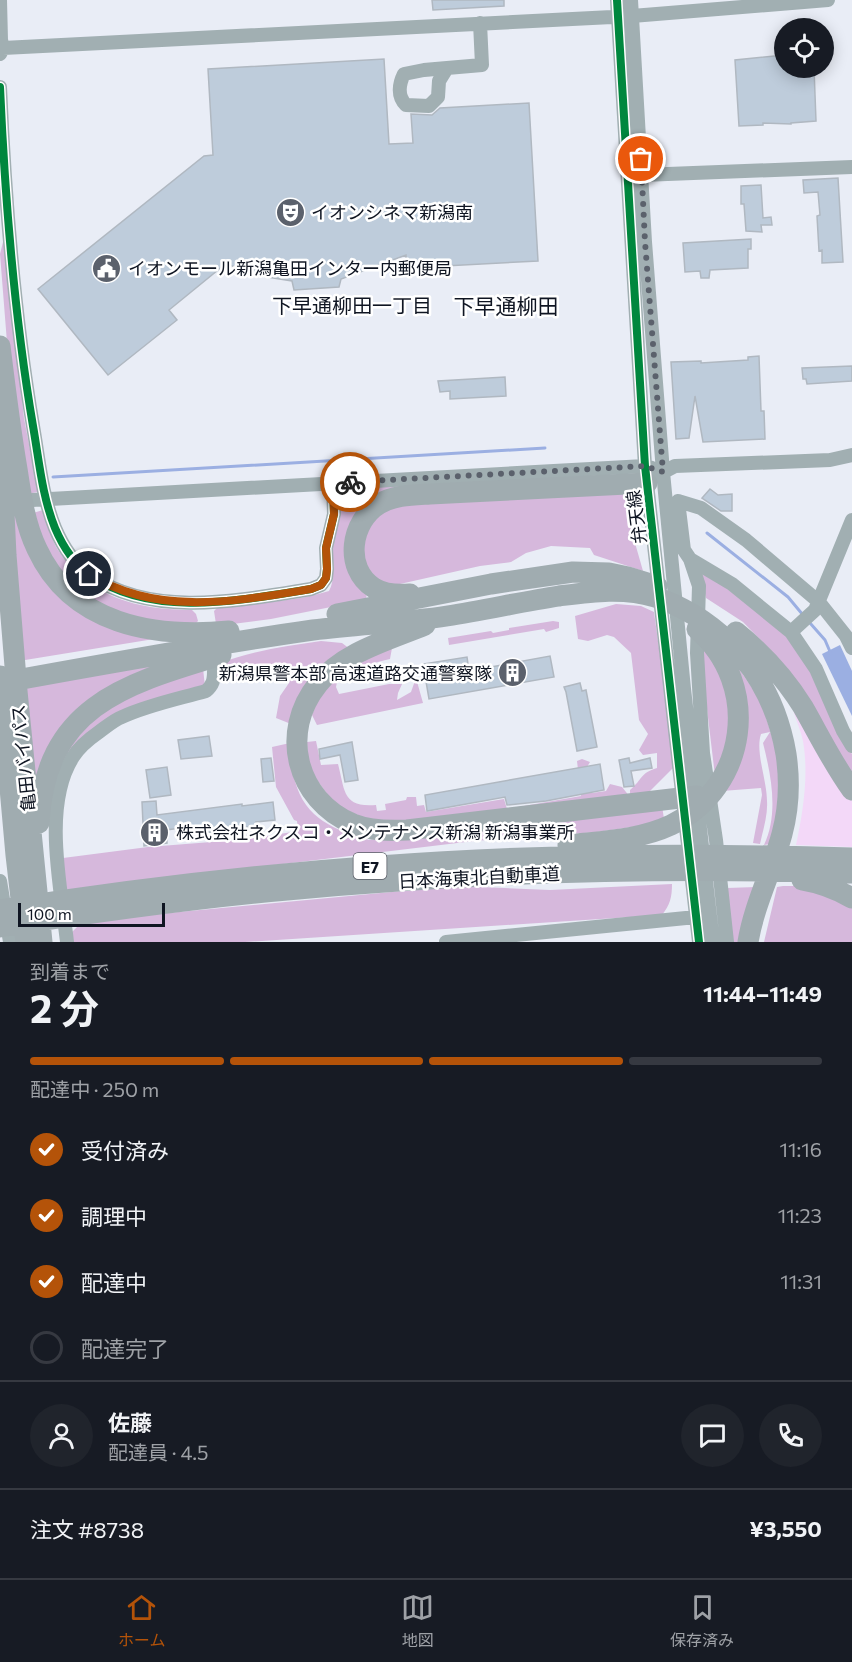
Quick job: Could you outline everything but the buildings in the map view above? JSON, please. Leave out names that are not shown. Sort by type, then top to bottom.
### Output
[{"type":"highway","points":[[0,346],[13,448],[26,518],[40,555],[62,586],[83,605],[116,621],[140,628],[195,633],[258,628]]},
{"type":"highway","name":"亀田バイパス","points":[[0,429],[12,634],[44,942]]},
{"type":"highway","points":[[441,593],[392,594],[376,589],[364,579],[356,562],[354,545],[363,519],[369,512],[387,500],[414,495],[652,473]]},
{"type":"highway","points":[[0,683],[29,673],[535,576],[573,572],[609,573],[627,584]]},
{"type":"highway","points":[[0,675],[29,673],[291,633],[445,616],[627,584],[648,583],[687,599],[738,651],[751,666],[761,683],[776,717],[788,770],[788,803],[782,835],[752,920],[748,942]]},
{"type":"highway","points":[[445,616],[356,655],[327,674],[311,693],[300,718],[297,732],[298,759],[309,787],[329,810],[356,825],[371,829],[407,830],[690,797]]},
{"type":"highway","points":[[381,866],[609,841],[655,831],[688,815],[715,790],[725,773],[738,739],[737,701],[716,631]]},
{"type":"highway","points":[[716,631],[760,653],[776,670],[791,688],[828,754],[852,790]]},
{"type":"highway","points":[[716,631],[746,643],[766,671],[790,723],[797,756],[799,788],[796,820],[759,942]]},
{"type":"highway","points":[[44,942],[39,851],[40,810],[47,772],[65,737],[94,707],[106,698],[136,683],[291,633]]},
{"type":"highway","name":"亀田バイパス","points":[[0,675],[26,942]]},
{"type":"highway","points":[[0,761],[16,855]]},
{"type":"highway","points":[[667,868],[756,877],[852,858]]},
{"type":"highway","name":"日本海東北自動車道","points":[[0,927],[76,907],[196,883],[381,866],[518,859],[667,868]]},
{"type":"highway","name":"日本海東北自動車道","points":[[0,910],[76,907],[405,880],[667,868]]},
{"type":"highway","points":[[803,869],[852,873]]},
{"type":"highway","points":[[803,869],[815,882],[852,898]]},
{"type":"street","points":[[0,0],[2,51],[632,16],[828,0]]},
{"type":"street","name":"弁天線","points":[[617,0],[652,473],[690,797],[713,942]]},
{"type":"street","name":"弁天線","points":[[631,0],[645,242],[652,473]]},
{"type":"street","points":[[447,68],[482,65],[480,23]]},
{"type":"street","points":[[0,87],[11,253],[39,499],[63,546],[74,561],[104,584],[143,597],[166,601],[203,604],[311,589],[321,585],[326,578],[326,548],[334,514],[333,483]]},
{"type":"street","points":[[642,175],[852,167]]},
{"type":"street","points":[[39,499],[333,483],[652,473],[675,466],[830,460],[852,454]]},
{"type":"street","points":[[727,942],[716,840],[703,753],[697,652],[699,586],[690,559],[684,550],[678,501],[701,508],[746,540],[817,606],[846,636],[852,648]]},
{"type":"street","points":[[794,630],[817,606],[852,520]]},
{"type":"street","points":[[690,559],[732,584],[794,630],[816,669],[852,746]]},
{"type":"street","points":[[203,604],[205,618]]},
{"type":"street","points":[[67,942],[58,868],[56,806],[65,770],[74,755],[86,742],[121,717],[206,691],[214,680],[214,671]]},
{"type":"street","name":"弁天線","points":[[690,797],[699,942]]},
{"type":"street","points":[[0,881],[10,942]]},
{"type":"street","points":[[446,942],[696,917]]},
{"type":"shaded area","points":[[4,238],[24,418],[38,492],[27,494],[11,393],[0,254]]},
{"type":"shaded area","points":[[12,472],[48,579],[154,639],[19,661]]},
{"type":"shaded area","points":[[609,474],[397,491],[357,519],[367,592],[366,600],[271,619],[225,625],[216,624],[214,611],[219,606],[289,600],[329,591],[333,580],[332,544],[340,488]]},
{"type":"shaded area","points":[[626,493],[629,497],[635,543],[643,571],[594,555],[590,548],[551,546],[526,553],[511,562],[480,566],[391,586],[378,582],[367,570],[361,553],[363,539],[377,516],[393,507],[416,501]]},
{"type":"shaded area","points":[[43,510],[58,550],[71,566],[100,590],[116,598],[152,607],[192,610],[198,621],[195,624],[156,623],[92,604],[54,568],[33,513]]},
{"type":"shaded area","points":[[706,572],[785,634],[804,659],[852,754],[852,780],[779,659],[743,622],[706,598],[701,576]]},
{"type":"shaded area","points":[[616,604],[641,606],[654,612],[675,766],[645,796],[630,796],[630,790],[644,774],[657,768],[657,753],[643,755],[639,750],[648,734],[639,720],[631,653],[614,637],[607,635],[588,641],[578,639],[575,616]]},
{"type":"shaded area","points":[[553,621],[559,622],[559,628],[546,632],[544,629],[449,645],[448,638],[491,631],[493,633]]},
{"type":"shaded area","points":[[321,641],[342,643],[350,649],[291,724],[276,718],[280,696],[289,683],[291,671],[286,664],[228,679],[218,664],[256,652]]},
{"type":"shaded area","points":[[720,641],[761,701],[780,763],[777,816],[770,844],[764,845],[769,833],[772,794],[763,743],[770,732],[761,734],[759,749],[767,806],[760,844],[753,843],[762,795],[761,788],[722,791],[737,763]]},
{"type":"shaded area","points":[[704,643],[728,690],[732,729],[715,776],[702,667]]},
{"type":"shaded area","points":[[392,648],[390,659],[357,668],[338,677],[336,687],[339,694],[389,684],[402,684],[397,700],[411,692],[416,678],[423,703],[317,725],[312,715],[322,689],[349,665]]},
{"type":"shaded area","points":[[193,656],[119,686],[34,794],[22,685]]},
{"type":"shaded area","points":[[203,668],[205,687],[122,713],[61,760],[78,729],[124,695]]},
{"type":"shaded area","points":[[793,710],[852,800],[852,847],[796,845],[803,807],[805,754]]},
{"type":"shaded area","points":[[316,741],[321,765],[338,764],[344,789],[351,800],[357,804],[376,805],[377,811],[386,810],[385,804],[406,800],[407,797],[416,797],[417,806],[424,805],[426,812],[504,799],[507,809],[581,796],[577,761],[582,759],[590,762],[587,767],[592,793],[606,791],[610,784],[622,787],[630,797],[433,821],[371,821],[335,805],[309,769],[307,742]]},
{"type":"shaded area","points":[[290,743],[294,776],[306,805],[314,814],[333,827],[369,840],[662,806],[664,819],[659,823],[597,832],[474,841],[66,890],[63,858],[148,847],[249,839],[298,831],[297,821],[294,820],[276,787],[272,747]]},
{"type":"shaded area","points":[[672,884],[670,901],[662,915],[245,942],[73,942],[71,933],[83,921],[455,886],[550,890]]},
{"type":"shaded area","points":[[798,886],[852,903],[852,942],[764,942],[777,887]]},
{"type":"shaded area","points":[[756,887],[740,942],[732,942],[727,888]]},
{"type":"water","points":[[840,645],[852,671],[852,716],[822,654]]},
{"type":"waterway","points":[[53,477],[545,448]]},
{"type":"waterway","points":[[707,533],[788,597],[803,615]]},
{"type":"waterway","points":[[810,623],[825,640],[831,654]]},
{"type":"cycle path","points":[[617,0],[645,466],[699,942]]},
{"type":"cycle path","points":[[0,87],[11,257],[26,384],[47,503],[58,535],[74,560],[90,575],[114,589],[169,602],[227,601],[311,589],[321,585],[326,578],[326,548],[334,514],[333,483]]},
{"type":"way so far","points":[[350,482],[645,466],[663,472],[645,242],[641,159]]},
{"type":"place","name":"イオンシネマ新潟南","points":[[290,212]]},
{"type":"place","name":"イオンモール新潟亀田インター内郵便局","points":[[107,268]]},
{"type":"place","name":"新潟県警本部 高速道路交通警察隊","points":[[513,673]]},
{"type":"place","name":"株式会社ネクスコ・メンテナンス新潟 新潟事業所","points":[[155,832]]},
{"type":"district","name":"下早通柳田一丁目","points":[[352,305]]},
{"type":"district","name":"下早通柳田","points":[[506,305]]},
{"type":"route","points":[[89,574],[104,584],[143,597],[203,604],[311,589],[321,585],[326,578],[326,548],[334,514],[333,483],[350,482]]}]
